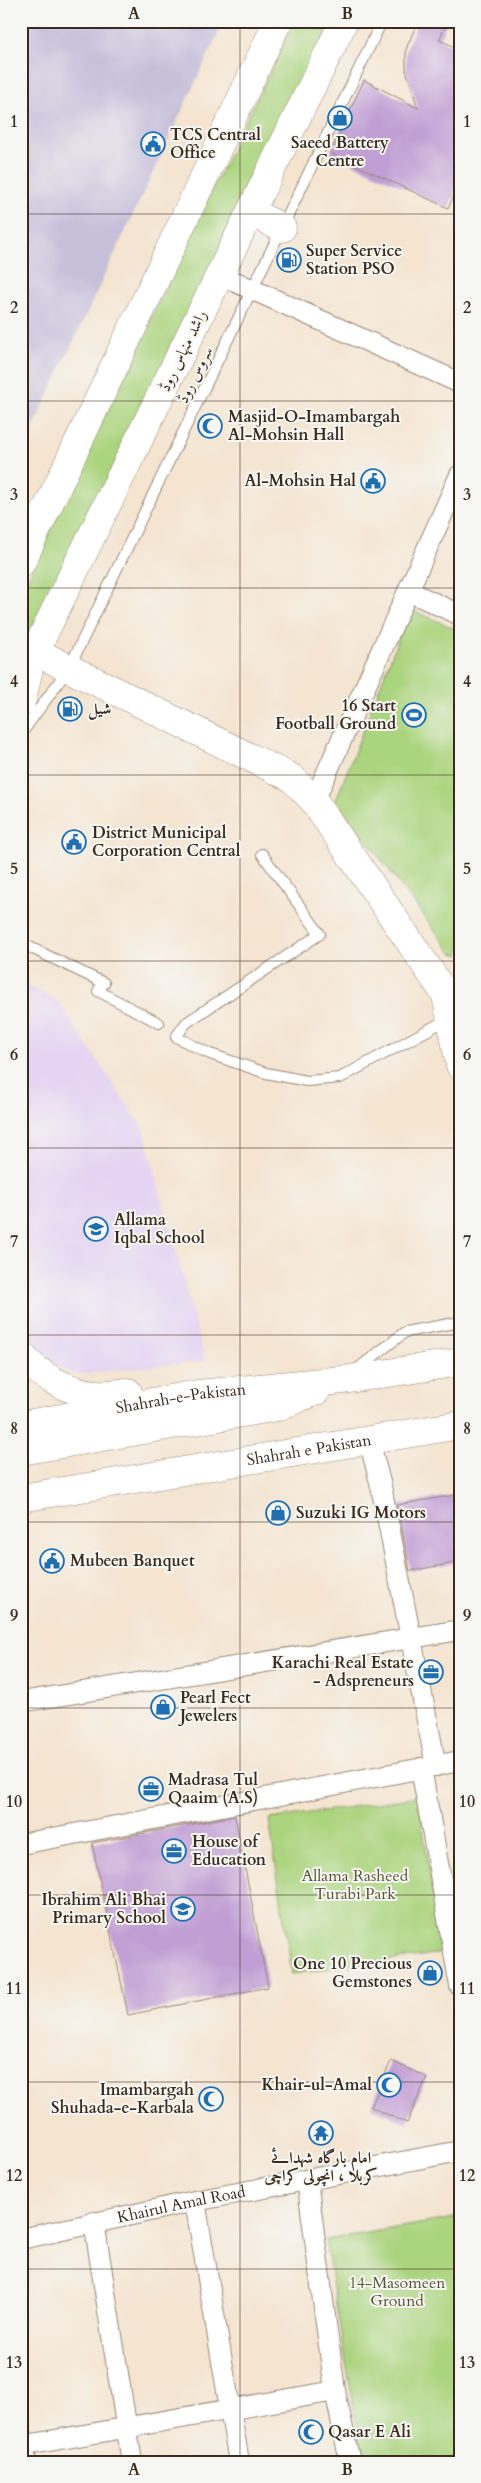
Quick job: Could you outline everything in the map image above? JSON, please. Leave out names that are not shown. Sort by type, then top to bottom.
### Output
[{"type":"main road","points":[[21,563],[278,21]]},
{"type":"main road","name":"راشد منہاس روڈ","points":[[21,703],[29,665],[344,21]]},
{"type":"main road","points":[[251,212],[282,228]]},
{"type":"main road","points":[[29,665],[69,668],[292,778],[314,801],[452,1002],[459,1057]]},
{"type":"main road","points":[[21,1355],[30,1366],[52,1380],[74,1390],[97,1394],[136,1391],[198,1394]]},
{"type":"main road","points":[[21,1451],[277,1407],[343,1380],[460,1362]]},
{"type":"main road","name":"Shahrah-e-Pakistan","points":[[21,1425],[198,1394],[343,1380]]},
{"type":"main road","name":"Shahrah e Pakistan","points":[[21,1498],[460,1425]]},
{"type":"street","points":[[220,275],[460,383]]},
{"type":"street","points":[[314,801],[460,475]]},
{"type":"street","points":[[408,591],[460,616]]},
{"type":"street","points":[[369,1440],[381,1486],[411,1640],[428,1767],[458,1961],[460,1986]]},
{"type":"street","points":[[21,1702],[411,1640],[460,1630]]},
{"type":"street","points":[[21,1844],[460,1761]]},
{"type":"street","name":"Khairul Amal Road","points":[[21,2239],[195,2201],[460,2151]]},
{"type":"street","points":[[307,2180],[335,2391],[350,2462]]},
{"type":"street","points":[[195,2201],[239,2462]]},
{"type":"street","points":[[94,2222],[125,2428],[132,2462]]},
{"type":"street","points":[[23,2446],[335,2391]]},
{"type":"lane","name":"سروس روڈ","points":[[21,734],[69,668],[382,21]]},
{"type":"lane","points":[[262,854],[320,934],[186,1023],[176,1037],[210,1054],[266,1073],[307,1081],[340,1078],[370,1064],[452,1002]]},
{"type":"lane","points":[[21,943],[104,983],[98,991],[159,1023]]},
{"type":"lane","points":[[343,1380],[405,1332],[460,1322]]},
{"type":"shaded area","points":[[21,21],[224,21],[21,453]]},
{"type":"shaded area","name":"Allama Iqbal School","points":[[21,983],[57,1000],[144,1130],[205,1361],[83,1374],[70,1373],[52,1363],[21,1328]]},
{"type":"green space","points":[[295,21],[332,21],[21,655],[21,593],[204,206]]},
{"type":"green space","name":"16 Start Football Ground","points":[[410,609],[460,631],[460,955],[452,953],[336,800]]},
{"type":"green space","name":"Allama Rasheed Turabi Park","points":[[418,1797],[442,1953],[292,1974],[269,1819]]},
{"type":"green space","name":"14-Masomeen Ground","points":[[460,2217],[460,2462],[363,2462],[325,2240]]},
{"type":"building","points":[[418,21],[448,21],[439,40],[460,49],[460,183],[448,208],[330,153],[364,80],[418,108],[406,70],[406,49]]},
{"type":"building","points":[[460,1494],[460,1562],[410,1571],[397,1505]]},
{"type":"building","points":[[235,1816],[268,1987],[128,2015],[92,1843]]},
{"type":"building","points":[[391,2061],[427,2077],[407,2123],[371,2107]]},
{"type":"place","name":"Saeed Battery Centre","points":[[340,118]]},
{"type":"place","name":"TCS Central Office","points":[[153,144]]},
{"type":"place","name":"Super Service Station PSO","points":[[289,260]]},
{"type":"place","name":"Masjid-O-Imambargah Al-Mohsin Hall","points":[[210,426]]},
{"type":"place","name":"Al-Mohsin Hal","points":[[373,481]]},
{"type":"place","name":"شیل","points":[[70,709]]},
{"type":"place","name":"16 Start Football Ground","points":[[414,715]]},
{"type":"place","name":"District Municipal Corporation Central","points":[[74,842]]},
{"type":"place","name":"Allama Iqbal School","points":[[96,1229]]},
{"type":"place","name":"Suzuki IG Motors","points":[[278,1513]]},
{"type":"place","name":"Mubeen Banquet","points":[[52,1561]]},
{"type":"place","name":"Karachi Real Estate - Adspreneurs","points":[[431,1672]]},
{"type":"place","name":"Pearl Fect Jewelers","points":[[163,1707]]},
{"type":"place","name":"Madrasa Tul Qaaim (A.S)","points":[[151,1789]]},
{"type":"place","name":"House of Education","points":[[174,1851]]},
{"type":"place","name":"Ibrahim Ali Bhai Primary School","points":[[183,1909]]},
{"type":"place","name":"One 10 Precious Gemstones","points":[[430,1973]]},
{"type":"place","name":"Khair-ul-Amal","points":[[389,2085]]},
{"type":"place","name":"Imambargah Shuhada-e-Karbala","points":[[211,2099]]},
{"type":"place","name":"امام بارگاہ شہدائے کربلا ، انچولی کراچی","points":[[321,2133]]},
{"type":"place","name":"Qasar E Ali","points":[[311,2432]]}]
